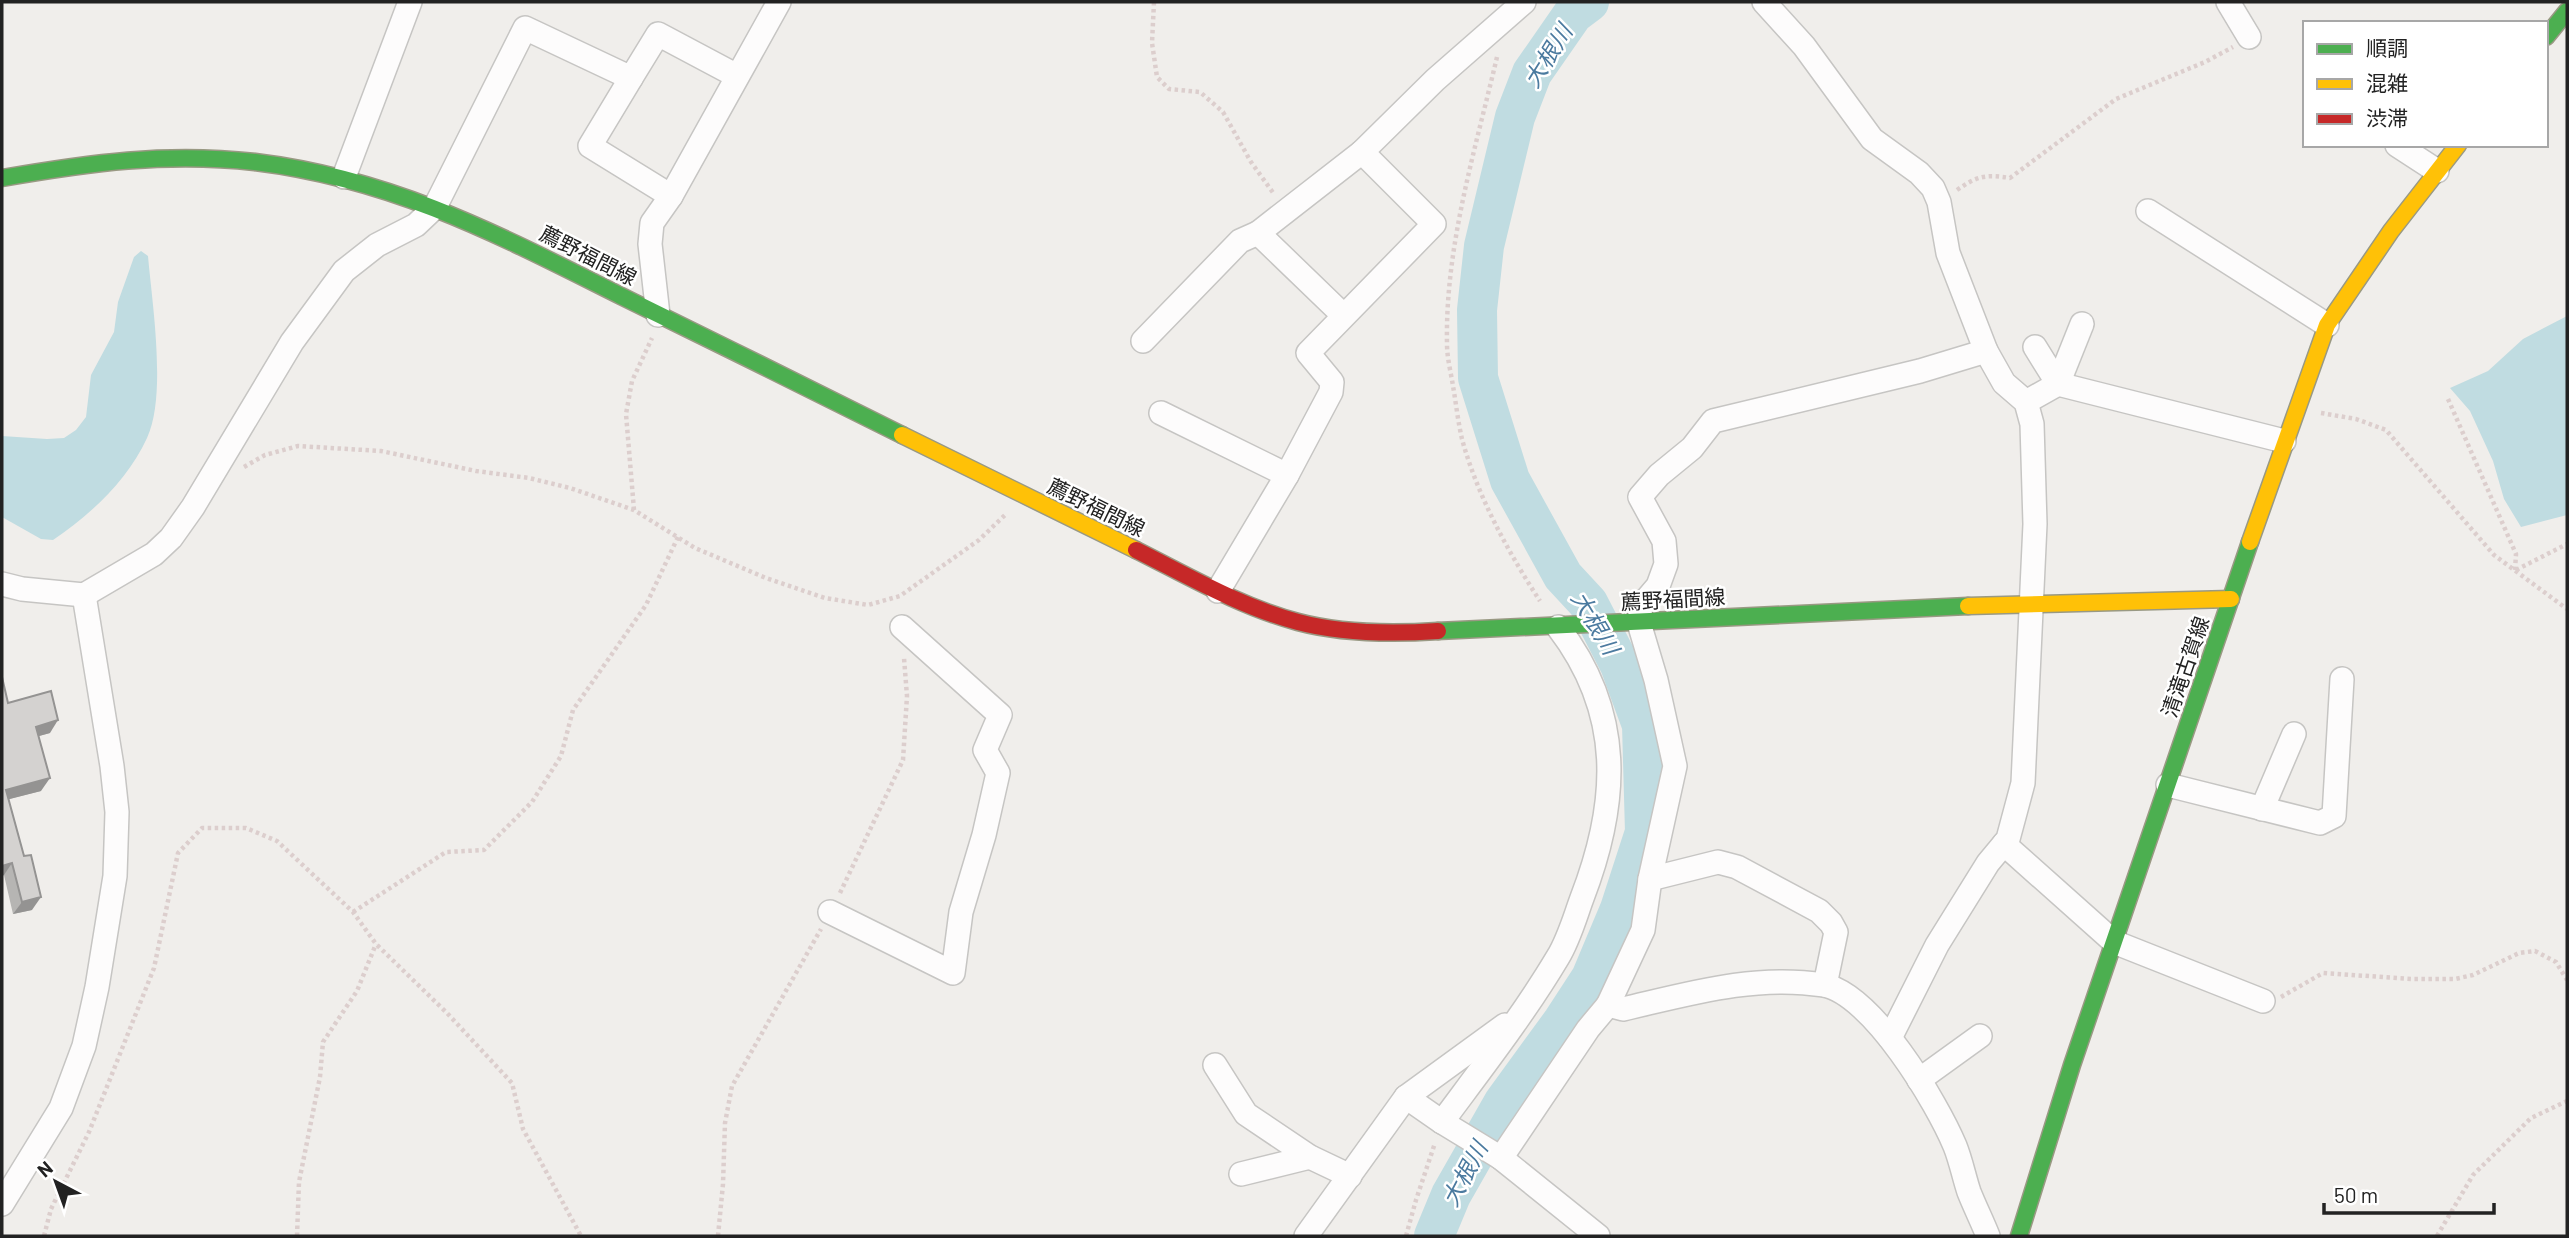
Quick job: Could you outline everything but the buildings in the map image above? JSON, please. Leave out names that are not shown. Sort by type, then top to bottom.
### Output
[{"type":"main road","points":[[2548,35],[2567,11]]},
{"type":"main road","name":"清滝古賀線","points":[[2018,1236],[2071,1065],[2284,441],[2327,325],[2390,231],[2456,147]]},
{"type":"main road","name":"薦野福間線","points":[[2,178],[117,160],[182,158],[271,163],[344,177],[435,207],[515,243],[1218,591],[1284,619],[1327,628],[1373,633],[1558,627],[1946,607],[2231,599]]},
{"type":"street","points":[[344,177],[410,2]]},
{"type":"street","points":[[658,315],[650,244],[652,223],[671,196],[779,2]]},
{"type":"street","points":[[1143,341],[1240,242],[1258,233],[1362,152],[1435,80],[1524,2]]},
{"type":"street","points":[[1764,2],[1804,46],[1872,139],[1919,173],[1933,188],[1939,202],[1948,253],[1986,351],[2004,383],[2026,402],[2032,424],[2035,524],[2023,783],[2008,839],[1987,863],[1937,944],[1890,1038]]},
{"type":"street","points":[[2228,2],[2249,37]]},
{"type":"street","points":[[2,584],[23,589],[84,595],[154,554],[171,538],[193,507],[292,342],[344,271],[377,245],[416,225],[435,207],[525,28],[631,78]]},
{"type":"street","points":[[671,196],[590,146],[658,34],[737,76]]},
{"type":"street","points":[[2400,147],[2437,171]]},
{"type":"street","points":[[1218,591],[1287,475],[1331,392],[1332,383],[1308,353],[1434,224],[1362,152]]},
{"type":"street","points":[[2148,211],[2327,325]]},
{"type":"street","points":[[1258,233],[1343,315]]},
{"type":"street","points":[[2026,402],[2058,384],[2082,324]]},
{"type":"street","points":[[2035,347],[2058,384],[2284,441]]},
{"type":"street","points":[[1501,1158],[1581,1039],[1608,1005],[1643,930],[1650,879],[1675,766],[1656,680],[1629,623],[1658,586],[1666,564],[1664,541],[1640,497],[1659,475],[1692,448],[1713,421],[1920,371],[1986,351]]},
{"type":"street","points":[[1161,413],[1287,475]]},
{"type":"street","points":[[2,1204],[61,1108],[84,1046],[97,987],[115,876],[117,812],[112,766],[84,595]]},
{"type":"street","points":[[830,912],[953,973],[961,912],[984,835],[998,773],[985,750],[1000,715],[902,627]]},
{"type":"street","points":[[1443,1122],[1560,954],[1603,837],[1609,798],[1609,744],[1597,698],[1570,643],[1558,627]]},
{"type":"street","points":[[2168,785],[2320,823],[2333,816],[2342,679]]},
{"type":"street","points":[[2262,809],[2294,734]]},
{"type":"street","points":[[2004,844],[2115,942],[2263,1001]]},
{"type":"street","points":[[1650,879],[1718,862],[1737,867],[1819,911],[1836,932],[1825,985]]},
{"type":"street","points":[[1608,1005],[1623,1009],[1724,985],[1825,985],[1856,1005],[1890,1038],[1919,1080],[1956,1147],[1987,1236]]},
{"type":"street","points":[[1306,1236],[1406,1097],[1522,1012]]},
{"type":"street","points":[[1919,1080],[1980,1036]]},
{"type":"street","points":[[1215,1065],[1246,1114],[1310,1157],[1350,1176]]},
{"type":"street","points":[[1406,1097],[1501,1158],[1598,1236]]},
{"type":"street","points":[[1241,1174],[1310,1157]]},
{"type":"path","points":[[1154,2],[1152,43],[1157,77],[1169,89],[1200,92],[1223,112],[1251,162],[1285,213]]},
{"type":"path","points":[[1499,25],[1499,47],[1471,156],[1448,307],[1447,346],[1462,439],[1480,487],[1526,580],[1558,627]]},
{"type":"path","points":[[1939,202],[1974,178],[1991,175],[2010,178],[2116,100],[2206,62],[2249,37]]},
{"type":"path","points":[[634,510],[626,414],[632,381],[652,338],[658,315]]},
{"type":"path","points":[[2448,399],[2516,554],[2515,570]]},
{"type":"path","points":[[2296,408],[2356,419],[2386,430],[2494,555],[2567,609]]},
{"type":"path","points":[[239,472],[247,464],[265,455],[298,446],[381,451],[476,471],[530,478],[570,488],[634,510],[695,548],[766,578],[825,598],[867,605],[900,596],[979,540],[1024,497]]},
{"type":"path","points":[[353,912],[446,852],[484,850],[532,802],[561,756],[573,710],[646,604],[678,537]]},
{"type":"path","points":[[2515,570],[2567,544]]},
{"type":"path","points":[[44,1236],[51,1209],[89,1132],[154,968],[178,853],[202,828],[246,828],[277,841],[353,912],[376,944],[447,1013],[512,1083],[523,1129],[581,1236]]},
{"type":"path","points":[[297,1236],[299,1182],[320,1077],[323,1042],[357,991],[376,944]]},
{"type":"path","points":[[2263,1001],[2287,995],[2323,974],[2455,979],[2473,975],[2519,953],[2535,951],[2556,962],[2567,980]]},
{"type":"path","points":[[2437,1236],[2473,1175],[2531,1118],[2567,1101]]},
{"type":"path","points":[[1406,1236],[1443,1122]]},
{"type":"water","points":[[141,251],[148,256],[157,374],[153,420],[147,438],[130,468],[94,508],[53,540],[41,539],[2,517],[2,436],[64,438],[76,430],[86,417],[91,375],[114,332],[118,302],[134,257]]},
{"type":"water","points":[[2567,316],[2567,515],[2521,527],[2504,499],[2493,461],[2470,411],[2450,388],[2488,371],[2523,339]]},
{"type":"waterway","name":"大根川","points":[[1434,1236],[1451,1195],[1504,1102],[1591,978],[1620,909],[1645,832],[1642,725],[1620,665],[1588,603],[1563,576],[1510,480],[1478,378],[1477,310],[1484,246],[1515,117],[1532,73],[1573,14],[1589,2]]},
{"type":"traffic: fast","points":[[2548,35],[2567,11]]},
{"type":"traffic: fast","points":[[2,178],[97,164],[190,158],[255,162],[306,170],[354,182],[444,212],[488,231],[902,435]]},
{"type":"traffic: fast","points":[[2019,1236],[2072,1065],[2250,542]]},
{"type":"traffic: fast","points":[[1438,631],[1968,606]]},
{"type":"traffic: slow","points":[[2250,542],[2327,325],[2391,231],[2456,147]]},
{"type":"traffic: slow","points":[[902,435],[1136,550]]},
{"type":"traffic: slow","points":[[1968,606],[2231,599]]},
{"type":"traffic: jam","points":[[1136,550],[1235,599],[1298,622],[1332,629],[1368,632],[1438,631]]}]
